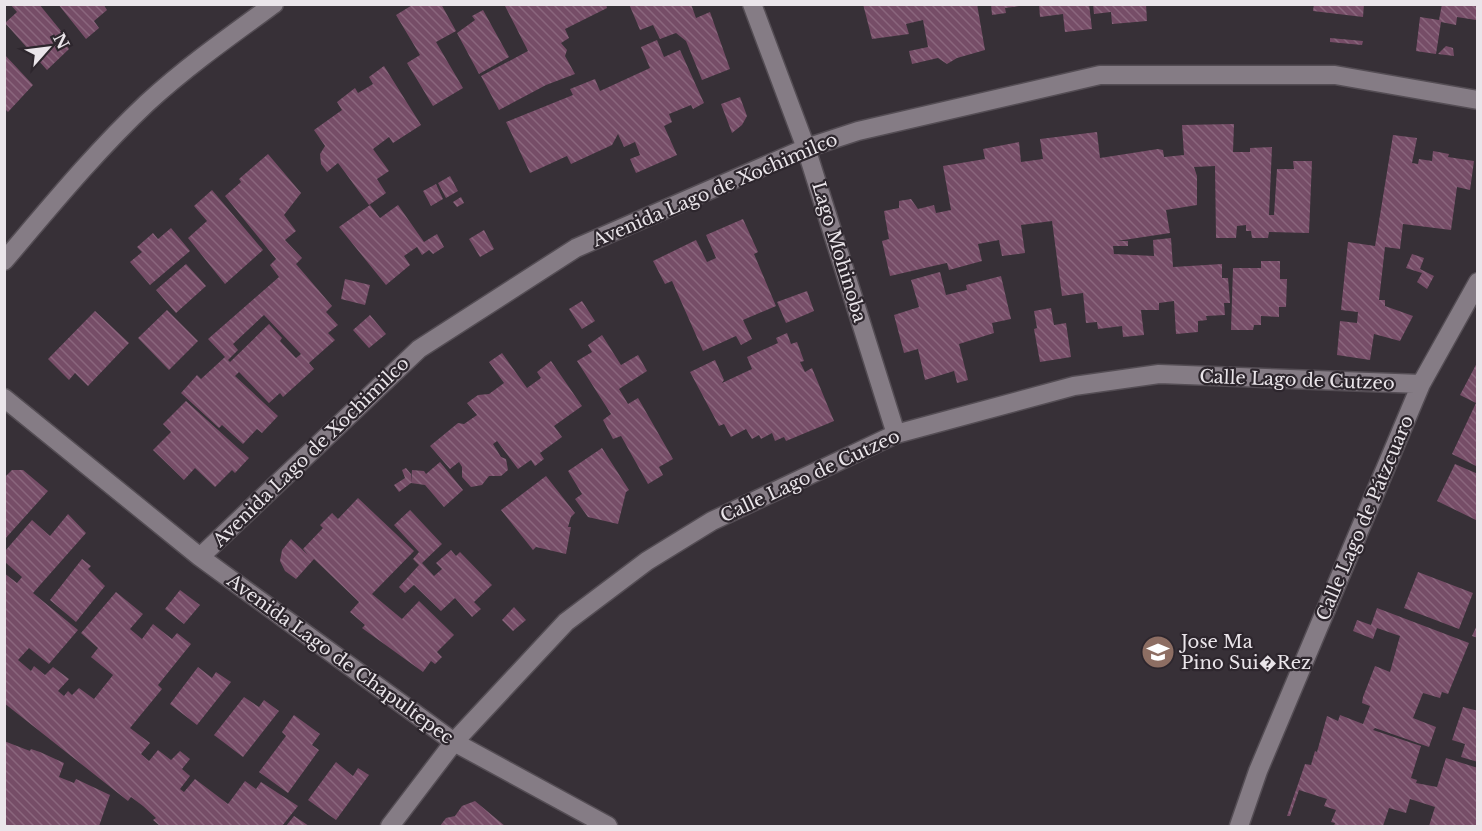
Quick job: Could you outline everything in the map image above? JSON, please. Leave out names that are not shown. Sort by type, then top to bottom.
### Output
[{"type":"street","points":[[4,261],[71,181],[147,103],[215,47],[274,4]]},
{"type":"street","name":"Lago Mohinoba","points":[[752,4],[806,148],[896,434]]},
{"type":"street","name":"Avenida Lago de Xochimilco","points":[[200,557],[419,348],[576,248],[806,148],[858,131],[1100,75],[1335,75],[1478,100]]},
{"type":"street","name":"Calle Lago de Pátzcuaro","points":[[1239,826],[1258,771],[1421,384],[1478,282]]},
{"type":"street","name":"Calle Lago de Cutzeo","points":[[390,826],[454,742],[566,622],[646,561],[712,521],[896,434],[1074,386],[1159,374],[1421,384]]},
{"type":"street","name":"Avenida Lago de Chapultepec","points":[[4,398],[200,557],[454,742],[608,826]]},
{"type":"building","points":[[10,4],[39,4],[70,42],[66,45],[69,49],[47,70],[5,23],[17,12]]},
{"type":"building","points":[[58,4],[103,4],[107,10],[94,21],[99,28],[86,39]]},
{"type":"building","points":[[414,4],[441,4],[456,31],[436,42],[463,88],[433,106],[407,63],[420,55],[396,15]]},
{"type":"building","points":[[504,4],[606,4],[607,8],[565,29],[569,38],[561,43],[567,50],[565,56],[575,74],[546,85],[499,110],[481,76],[528,51]]},
{"type":"building","points":[[629,4],[691,4],[696,18],[710,12],[730,69],[702,80],[686,41],[676,33],[660,39],[653,25],[640,30]]},
{"type":"building","points":[[863,4],[977,4],[985,50],[957,58],[947,64],[938,58],[912,64],[909,51],[928,47],[923,20],[906,24],[909,34],[872,39]]},
{"type":"building","points":[[991,4],[1019,4],[1019,6],[1005,8],[1006,13],[992,15]]},
{"type":"building","points":[[1039,4],[1089,4],[1092,29],[1065,32],[1063,14],[1040,17]]},
{"type":"building","points":[[1093,4],[1146,4],[1147,21],[1112,24],[1111,12],[1094,14]]},
{"type":"building","points":[[1314,4],[1364,4],[1363,17],[1313,11]]},
{"type":"building","points":[[1442,4],[1478,4],[1476,20],[1457,17],[1456,25],[1441,22],[1436,54],[1416,51],[1420,17],[1439,20]]},
{"type":"building","points":[[483,10],[509,57],[479,74],[457,33],[475,20],[472,16]]},
{"type":"building","points":[[1330,38],[1363,41],[1362,45],[1330,42]]},
{"type":"building","points":[[657,40],[664,57],[680,50],[704,103],[693,109],[691,105],[669,114],[672,122],[664,126],[677,155],[636,173],[630,159],[640,155],[635,142],[624,147],[618,134],[612,145],[571,164],[567,156],[530,173],[506,122],[573,95],[570,89],[595,79],[600,91],[650,68],[641,47]]},
{"type":"building","points":[[1446,46],[1453,48],[1454,56],[1438,54]]},
{"type":"building","points":[[4,54],[33,85],[8,112],[4,108]]},
{"type":"building","points":[[384,66],[421,125],[393,143],[389,137],[373,149],[389,171],[377,179],[386,193],[369,205],[338,163],[327,172],[321,164],[320,154],[325,146],[314,130],[342,110],[337,102],[355,88],[358,93],[373,84],[369,77]]},
{"type":"building","points":[[740,97],[747,116],[742,125],[732,133],[721,104]]},
{"type":"building","points":[[1234,124],[1233,152],[1250,152],[1250,148],[1272,147],[1269,215],[1274,215],[1277,169],[1294,169],[1293,161],[1312,161],[1309,233],[1269,232],[1268,238],[1252,238],[1251,231],[1246,231],[1246,225],[1237,226],[1236,238],[1216,238],[1215,166],[1194,167],[1197,176],[1197,205],[1166,210],[1170,233],[1117,241],[1128,241],[1128,246],[1113,246],[1114,254],[1154,256],[1153,240],[1171,238],[1173,267],[1222,264],[1222,278],[1228,278],[1230,303],[1224,303],[1225,315],[1206,316],[1207,320],[1198,321],[1198,332],[1176,334],[1174,301],[1159,303],[1159,310],[1141,310],[1144,335],[1123,337],[1122,326],[1098,329],[1097,322],[1086,323],[1083,293],[1062,296],[1052,221],[1021,225],[1025,253],[1002,256],[999,240],[978,244],[982,261],[949,270],[947,263],[890,276],[882,241],[889,239],[884,211],[899,208],[899,201],[911,199],[918,209],[934,205],[936,213],[951,210],[943,166],[985,159],[983,149],[1019,142],[1021,162],[1043,159],[1040,139],[1097,132],[1100,158],[1158,149],[1163,150],[1164,157],[1184,155],[1182,125]]},
{"type":"building","points":[[1393,135],[1417,138],[1412,163],[1418,164],[1419,159],[1432,161],[1433,151],[1449,154],[1448,157],[1474,161],[1470,190],[1457,187],[1451,230],[1403,224],[1400,249],[1385,247],[1379,300],[1385,300],[1385,306],[1413,316],[1400,341],[1374,334],[1370,360],[1337,355],[1340,321],[1357,323],[1358,312],[1341,310],[1348,242],[1375,246]]},
{"type":"building","points":[[268,154],[301,193],[284,215],[296,231],[285,240],[302,258],[296,264],[332,306],[326,312],[338,325],[328,333],[335,340],[309,363],[314,369],[283,397],[280,393],[269,403],[239,372],[235,376],[278,416],[262,433],[257,429],[243,444],[222,425],[219,428],[181,393],[197,375],[201,379],[225,357],[208,339],[279,277],[270,265],[276,259],[225,196],[241,182],[239,179]],"holes":[[[264,315],[301,354],[296,358],[280,341],[282,338],[269,324],[230,362],[228,360],[238,350],[233,344]]]},
{"type":"building","points":[[450,176],[458,191],[446,198],[438,183]]},
{"type":"building","points":[[436,184],[443,199],[431,206],[423,191]]},
{"type":"building","points":[[212,190],[263,250],[225,284],[188,238],[207,221],[194,206]]},
{"type":"building","points":[[461,197],[464,203],[457,207],[453,202]]},
{"type":"building","points":[[370,205],[380,218],[398,205],[424,242],[437,234],[444,247],[433,254],[429,250],[422,255],[417,247],[404,256],[410,265],[386,285],[339,227]]},
{"type":"building","points":[[743,219],[758,252],[754,254],[776,306],[743,320],[752,339],[741,345],[736,336],[703,351],[672,281],[665,284],[653,261],[696,240],[707,262],[716,258],[706,235]]},
{"type":"building","points":[[171,228],[190,251],[150,285],[130,262],[142,252],[137,247],[153,233],[158,239]]},
{"type":"building","points":[[484,230],[494,249],[480,257],[469,239]]},
{"type":"building","points":[[1412,254],[1424,258],[1420,269],[1434,276],[1427,289],[1417,282],[1422,273],[1406,268]]},
{"type":"building","points":[[1261,261],[1280,261],[1280,279],[1287,279],[1286,307],[1279,307],[1279,317],[1261,316],[1261,325],[1254,325],[1253,330],[1231,330],[1233,268],[1261,268]]},
{"type":"building","points":[[186,264],[206,286],[176,313],[156,290]]},
{"type":"building","points":[[940,272],[946,295],[967,290],[966,285],[1001,276],[1011,319],[992,323],[994,333],[959,344],[968,380],[957,383],[954,371],[925,380],[918,349],[904,353],[894,315],[919,307],[911,280]]},
{"type":"building","points":[[345,279],[370,285],[365,305],[341,299]]},
{"type":"building","points":[[807,291],[814,311],[786,323],[777,302]]},
{"type":"building","points":[[582,301],[595,321],[582,329],[569,309]]},
{"type":"building","points":[[1051,308],[1054,325],[1066,323],[1071,357],[1040,362],[1034,329],[1037,328],[1034,311]]},
{"type":"building","points":[[167,310],[198,341],[169,370],[138,338]]},
{"type":"building","points":[[95,311],[129,343],[88,386],[75,373],[69,380],[48,359]]},
{"type":"building","points":[[370,315],[386,334],[369,348],[353,330]]},
{"type":"building","points":[[787,333],[791,344],[797,342],[804,361],[800,362],[805,372],[812,368],[834,421],[786,441],[784,437],[775,441],[772,433],[761,439],[759,435],[752,439],[746,429],[731,437],[724,424],[719,426],[690,372],[715,360],[724,380],[722,383],[752,369],[747,357],[778,343],[776,338]]},
{"type":"building","points":[[602,335],[621,365],[638,355],[647,371],[619,389],[628,404],[638,398],[673,459],[659,467],[663,475],[648,484],[621,436],[613,439],[603,420],[611,414],[577,361],[592,352],[588,345]]},
{"type":"building","points":[[502,353],[527,388],[541,378],[537,372],[551,361],[582,406],[554,426],[562,437],[540,453],[544,459],[535,466],[531,460],[518,469],[497,441],[493,444],[501,457],[506,459],[508,470],[501,476],[489,476],[482,485],[471,487],[462,477],[462,467],[459,462],[450,469],[430,446],[458,423],[464,424],[477,415],[467,403],[478,395],[489,394],[504,383],[489,362]]},
{"type":"building","points":[[1478,361],[1478,467],[1452,454],[1476,403],[1460,395]]},
{"type":"building","points":[[186,401],[249,458],[235,473],[232,470],[215,487],[195,468],[184,480],[153,450],[171,432],[163,424]]},
{"type":"building","points":[[602,448],[629,490],[626,492],[618,524],[588,517],[575,499],[582,494],[568,471]]},
{"type":"building","points":[[440,462],[463,490],[444,507],[425,485],[411,483],[412,470],[424,471],[426,474]]},
{"type":"building","points":[[1455,464],[1478,474],[1478,521],[1437,501]]},
{"type":"building","points":[[406,468],[411,474],[411,483],[399,492],[394,485],[405,478],[402,470]]},
{"type":"building","points":[[12,470],[23,470],[48,491],[4,540],[4,478]]},
{"type":"building","points":[[546,476],[575,513],[568,527],[571,527],[566,554],[536,547],[533,550],[501,510]]},
{"type":"building","points":[[358,498],[414,551],[372,594],[402,619],[419,601],[454,635],[437,652],[442,657],[435,664],[431,661],[423,672],[362,628],[365,625],[350,612],[359,602],[314,559],[296,579],[285,571],[280,561],[282,550],[291,539],[308,555],[303,549],[323,528],[320,525],[332,513],[338,519]]},
{"type":"building","points":[[410,510],[442,544],[422,563],[434,576],[442,569],[436,563],[451,550],[456,556],[460,552],[492,585],[474,602],[481,609],[472,617],[455,598],[441,611],[414,585],[405,593],[399,587],[419,565],[413,559],[419,552],[394,525]]},
{"type":"building","points":[[68,514],[86,533],[33,593],[78,630],[49,664],[29,648],[18,660],[31,671],[34,666],[45,675],[53,667],[69,679],[58,691],[64,696],[68,691],[72,695],[79,688],[94,699],[113,675],[91,657],[98,648],[81,633],[116,592],[143,614],[130,629],[142,639],[153,624],[172,639],[177,633],[191,644],[158,685],[162,689],[130,728],[150,743],[141,754],[149,761],[158,750],[171,760],[180,751],[190,759],[182,769],[190,776],[180,789],[184,792],[195,779],[228,804],[245,781],[256,789],[261,782],[298,806],[282,826],[160,826],[153,820],[156,818],[143,806],[131,797],[128,801],[4,703],[4,573],[17,583],[22,577],[5,562],[5,551],[32,520],[50,536]]},
{"type":"building","points":[[82,559],[91,566],[88,569],[105,586],[76,622],[50,600]]},
{"type":"building","points":[[1418,572],[1473,593],[1459,629],[1404,608]]},
{"type":"building","points":[[180,590],[200,605],[184,624],[165,609]]},
{"type":"building","points":[[514,607],[526,620],[513,631],[502,620]]},
{"type":"building","points":[[1377,608],[1469,643],[1448,694],[1442,692],[1440,698],[1423,693],[1413,718],[1436,727],[1429,747],[1375,728],[1373,730],[1421,746],[1411,778],[1417,780],[1416,783],[1437,787],[1446,758],[1478,768],[1478,826],[1429,826],[1435,807],[1410,799],[1406,813],[1389,808],[1383,826],[1334,826],[1335,823],[1331,822],[1336,810],[1324,806],[1327,799],[1299,790],[1290,816],[1287,816],[1305,764],[1311,765],[1315,751],[1317,752],[1327,716],[1338,721],[1340,715],[1363,724],[1370,706],[1362,703],[1363,697],[1375,666],[1390,672],[1400,636],[1377,628],[1373,639],[1353,631],[1357,620],[1371,625]]},
{"type":"building","points":[[1478,623],[1478,638],[1472,636]]},
{"type":"building","points":[[198,667],[212,678],[216,672],[231,682],[197,725],[170,704]]},
{"type":"building","points":[[244,697],[259,707],[264,700],[279,711],[243,757],[214,735]]},
{"type":"building","points":[[1463,707],[1478,711],[1478,762],[1461,757],[1465,744],[1452,740]]},
{"type":"building","points":[[294,715],[320,734],[312,745],[319,750],[288,793],[259,772],[286,736],[282,732]]},
{"type":"building","points":[[4,741],[30,751],[31,749],[40,752],[64,763],[59,777],[74,783],[76,779],[110,795],[99,826],[4,826]]},
{"type":"building","points":[[336,762],[353,776],[358,768],[369,775],[336,820],[308,800]]},
{"type":"building","points":[[475,801],[505,826],[440,826],[446,818],[455,816],[462,806]]},
{"type":"building","points":[[294,816],[309,826],[286,826]]},
{"type":"place","name":"Jose Ma Pino Sui�Rez","points":[[1158,652]]}]
